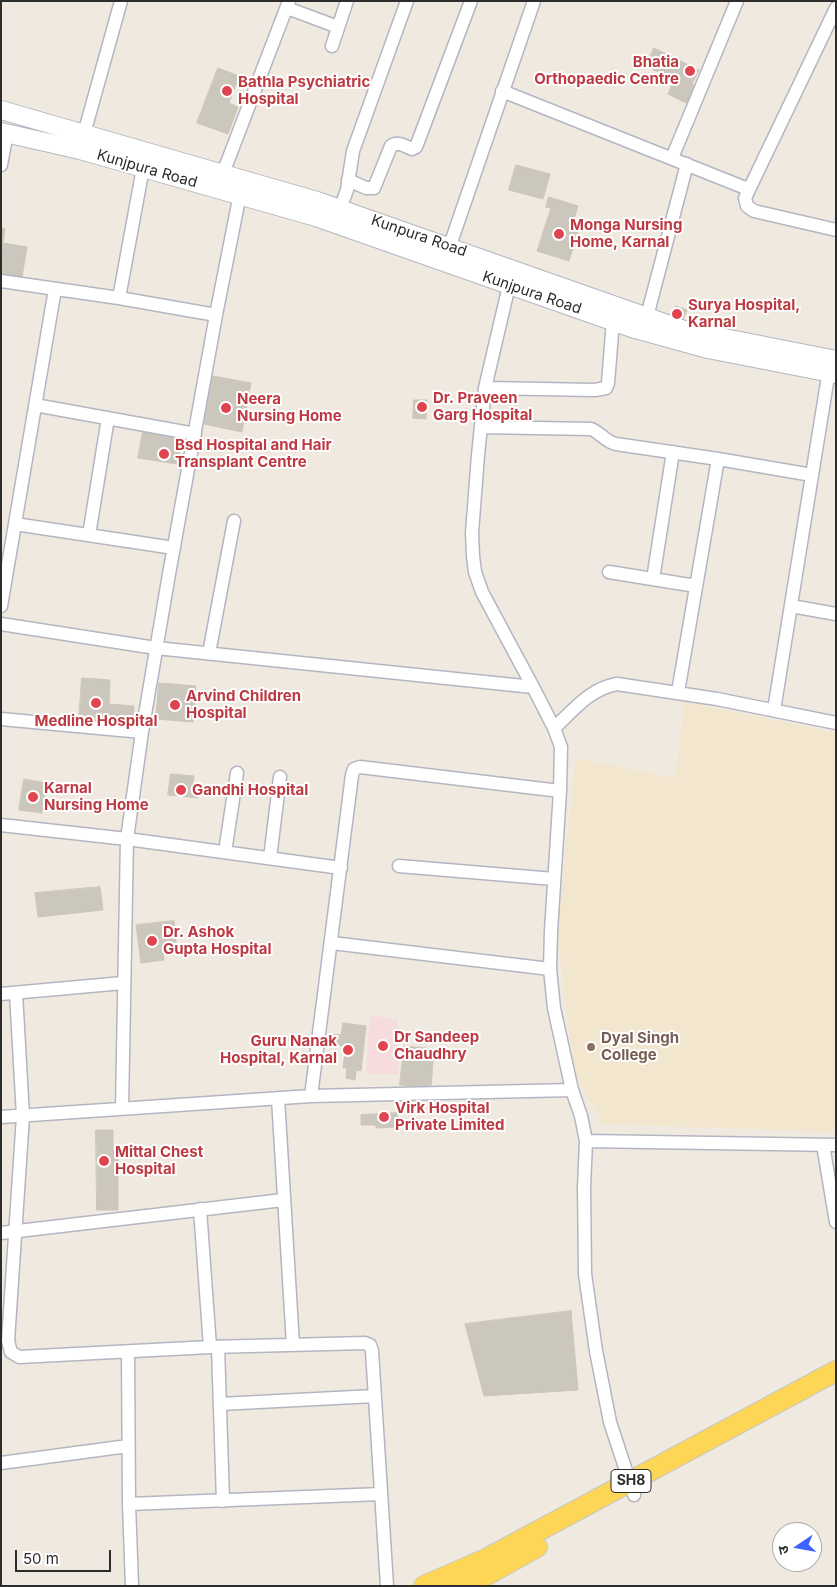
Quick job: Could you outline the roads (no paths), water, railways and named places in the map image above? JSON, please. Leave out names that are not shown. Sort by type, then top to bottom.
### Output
[{"type":"main road","name":"SH8","points":[[464,1586],[474,1582],[631,1489],[733,1434],[836,1371]]},
{"type":"main road","name":"SH8","points":[[733,1434],[836,1386]]},
{"type":"main road","name":"SH8","points":[[424,1586],[486,1559],[631,1489]]},
{"type":"street","points":[[82,142],[120,1]]},
{"type":"street","points":[[332,46],[347,1]]},
{"type":"street","points":[[340,208],[345,198],[353,151],[408,1]]},
{"type":"street","points":[[348,180],[366,188],[374,188],[391,146],[399,144],[412,149],[416,147],[471,1]]},
{"type":"street","points":[[447,255],[534,1]]},
{"type":"street","points":[[672,158],[737,1]]},
{"type":"street","points":[[1,110],[82,142],[220,181],[288,4],[338,27]]},
{"type":"street","points":[[836,8],[745,198],[747,206],[754,211],[836,230]]},
{"type":"street","points":[[502,91],[748,189]]},
{"type":"street","points":[[1,165],[4,133]]},
{"type":"street","name":"Kunjpura Road","points":[[4,133],[82,142],[143,168],[220,181],[316,217],[447,255],[511,277],[613,321],[645,324],[708,349],[833,366]]},
{"type":"street","points":[[631,1489],[610,1422],[596,1351],[586,1274],[584,1187],[586,1141],[581,1116],[572,1090],[554,1008],[550,969],[560,791],[560,748],[554,728],[534,687],[486,600],[475,572],[472,533],[485,388],[511,277],[645,324],[687,164]]},
{"type":"street","points":[[119,298],[143,168]]},
{"type":"street","points":[[122,1108],[127,839],[156,648],[216,315],[242,188]]},
{"type":"street","name":"Kunpura Road","points":[[242,188],[340,208],[447,255]]},
{"type":"street","points":[[1,281],[119,298],[216,315]]},
{"type":"street","points":[[1,606],[55,289]]},
{"type":"street","points":[[485,388],[595,390],[606,388],[613,321]]},
{"type":"street","points":[[774,710],[812,475],[833,366]]},
{"type":"street","points":[[35,405],[195,434]]},
{"type":"street","points":[[89,535],[108,418]]},
{"type":"street","points":[[481,427],[591,429],[597,431],[610,443],[812,475]]},
{"type":"street","points":[[653,579],[673,452]]},
{"type":"street","points":[[678,692],[718,459]]},
{"type":"street","points":[[209,654],[234,521]]},
{"type":"street","points":[[15,524],[174,548]]},
{"type":"street","points":[[609,572],[696,586]]},
{"type":"street","points":[[791,606],[836,614]]},
{"type":"street","points":[[1,624],[156,648],[534,687]]},
{"type":"street","points":[[554,728],[593,692],[604,686],[617,684],[678,692],[836,723]]},
{"type":"street","points":[[1,719],[142,732]]},
{"type":"street","points":[[311,1096],[354,770],[360,767],[560,791]]},
{"type":"street","points":[[225,852],[237,773]]},
{"type":"street","points":[[270,858],[280,777]]},
{"type":"street","points":[[1,825],[127,839],[341,868]]},
{"type":"street","points":[[399,866],[554,879]]},
{"type":"street","points":[[332,942],[550,969]]},
{"type":"street","points":[[1,994],[124,983]]},
{"type":"street","points":[[16,993],[23,1116],[8,1341],[11,1352],[18,1357],[214,1347],[365,1343],[370,1345],[372,1351],[386,1586]]},
{"type":"street","points":[[1,1117],[311,1096],[572,1090]]},
{"type":"street","points":[[278,1098],[293,1345]]},
{"type":"street","points":[[586,1141],[829,1145],[836,1222]]},
{"type":"street","points":[[1,1233],[283,1200]]},
{"type":"street","points":[[200,1209],[220,1404],[223,1501]]},
{"type":"street","points":[[128,1352],[128,1446],[132,1586]]},
{"type":"street","points":[[220,1404],[374,1396]]},
{"type":"street","points":[[1,1463],[128,1446]]},
{"type":"street","points":[[129,1504],[381,1494]]},
{"type":"place","name":"Bhatia Orthopaedic Centre","points":[[690,71]]},
{"type":"place","name":"Bathla Psychiatric Hospital","points":[[227,91]]},
{"type":"place","name":"Monga Nursing Home, Karnal","points":[[559,234]]},
{"type":"place","name":"Surya Hospital, Karnal","points":[[677,314]]},
{"type":"place","name":"Dr. Praveen Garg Hospital","points":[[422,407]]},
{"type":"place","name":"Neera Nursing Home","points":[[226,408]]},
{"type":"place","name":"Bsd Hospital and Hair Transplant Centre","points":[[164,454]]},
{"type":"place","name":"Medline Hospital","points":[[96,703]]},
{"type":"place","name":"Arvind Children Hospital","points":[[175,705]]},
{"type":"place","name":"Gandhi Hospital","points":[[181,790]]},
{"type":"place","name":"Karnal Nursing Home","points":[[33,797]]},
{"type":"place","name":"Dr. Ashok Gupta Hospital","points":[[152,941]]},
{"type":"place","name":"Dr Sandeep Chaudhry","points":[[383,1046]]},
{"type":"place","name":"Dyal Singh College","points":[[591,1047]]},
{"type":"place","name":"Guru Nanak Hospital, Karnal","points":[[348,1050]]},
{"type":"place","name":"Virk Hospital Private Limited","points":[[384,1117]]},
{"type":"place","name":"Mittal Chest Hospital","points":[[104,1161]]}]
